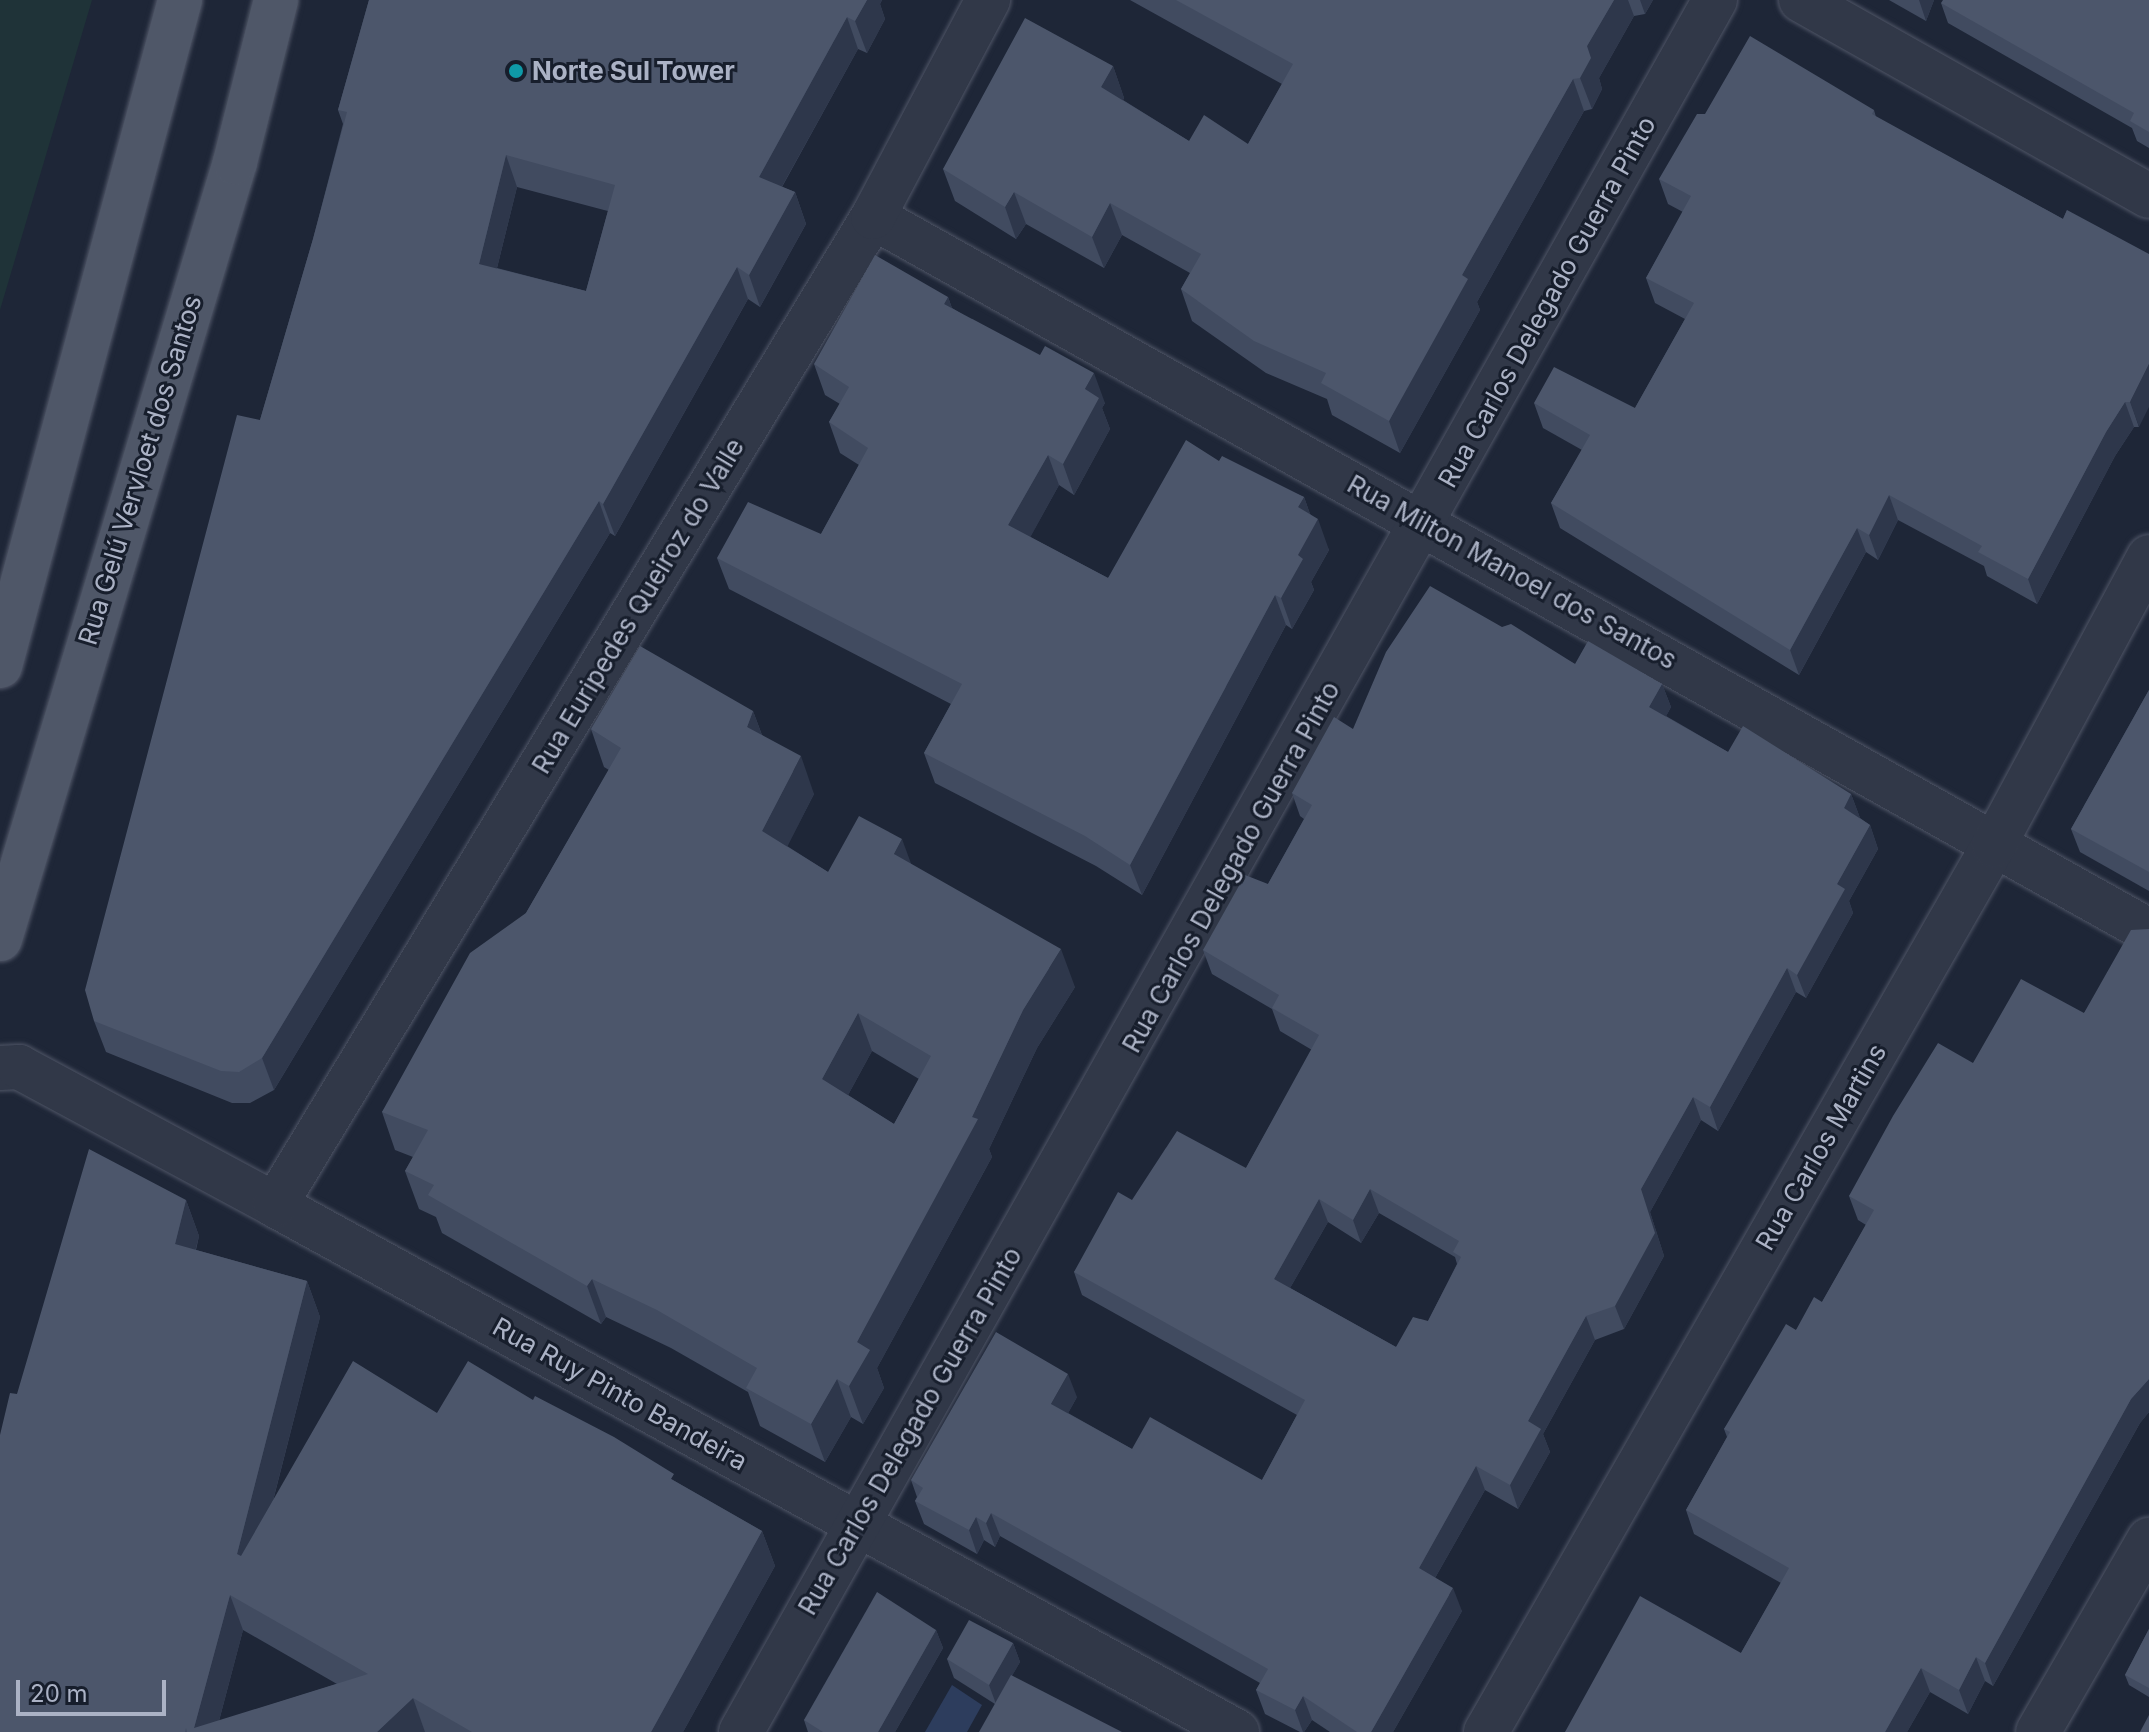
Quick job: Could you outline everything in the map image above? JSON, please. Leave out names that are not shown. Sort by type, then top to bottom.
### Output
[{"type":"main road","points":[[0,666],[180,0]]},
{"type":"main road","name":"Rua Gelú Vervloet dos Santos","points":[[0,939],[235,162],[276,0]]},
{"type":"street","name":"Rua Euripedes Queiroz do Valle","points":[[275,1205],[873,217],[988,0]]},
{"type":"street","name":"Rua Carlos Delegado Guerra Pinto","points":[[741,1732],[1715,0]]},
{"type":"street","points":[[1801,0],[2149,196]]},
{"type":"street","name":"Rua Milton Manoel dos Santos","points":[[873,217],[1424,522],[2149,931]]},
{"type":"street","name":"Rua Carlos Martins","points":[[1486,1732],[1994,845],[2149,557]]},
{"type":"street","name":"Rua Ruy Pinto Bandeira","points":[[0,1068],[19,1067],[1237,1732]]},
{"type":"street","points":[[2038,1732],[2149,1540]]},
{"type":"green space","points":[[0,0],[92,0],[0,310]]},
{"type":"water","points":[[952,1685],[982,1705],[967,1732],[925,1732]]},
{"type":"building","points":[[369,0],[867,0],[855,21],[847,17],[759,177],[795,192],[749,275],[737,267],[603,504],[599,501],[262,1058],[239,1072],[221,1071],[94,1021],[85,990],[237,415],[260,420],[347,112],[338,110]],"holes":[[[506,155],[615,185],[586,291],[479,264]]]},
{"type":"building","points":[[1176,0],[1614,0],[1587,46],[1591,58],[1580,78],[1573,79],[1462,275],[1468,279],[1389,421],[1321,383],[1326,373],[1254,341],[1181,289],[1201,254],[1110,203],[1092,237],[1014,192],[1005,207],[943,169],[1025,18],[1113,66],[1101,87],[1189,141],[1204,115],[1248,144],[1293,64]]},
{"type":"building","points":[[1943,0],[2149,0],[2149,132],[2130,121],[2134,113],[1941,3]]},
{"type":"building","points":[[1750,36],[1874,110],[1872,114],[2063,219],[2067,210],[2149,254],[2149,364],[2130,402],[2125,402],[2106,432],[2028,579],[1978,552],[1982,546],[1889,495],[1869,535],[1857,528],[1790,650],[1551,503],[1590,435],[1534,403],[1554,367],[1635,408],[1694,303],[1646,278],[1691,196],[1659,179],[1697,114],[1705,114]]},
{"type":"building","points":[[875,255],[948,297],[944,304],[1040,355],[1045,346],[1094,373],[1085,389],[1099,398],[1063,464],[1048,455],[1008,525],[1108,578],[1186,440],[1219,461],[1222,456],[1304,497],[1298,507],[1318,519],[1298,555],[1303,559],[1281,598],[1275,595],[1130,865],[1085,836],[924,753],[962,684],[717,558],[748,502],[821,534],[868,448],[829,422],[849,387],[814,364]]},
{"type":"building","points":[[1430,586],[1502,627],[1511,624],[1575,664],[1588,641],[1662,684],[1649,707],[1728,752],[1743,726],[1851,794],[1844,808],[1870,825],[1837,884],[1845,889],[1797,975],[1787,968],[1710,1107],[1693,1097],[1641,1189],[1655,1233],[1615,1306],[1586,1316],[1528,1421],[1541,1429],[1510,1485],[1476,1466],[1419,1568],[1453,1588],[1371,1732],[1357,1732],[1303,1696],[1295,1710],[1256,1690],[1268,1669],[991,1513],[986,1523],[976,1517],[969,1530],[915,1501],[923,1488],[911,1480],[996,1332],[1068,1374],[1051,1404],[1132,1449],[1150,1417],[1262,1480],[1305,1400],[1074,1272],[1118,1192],[1132,1200],[1177,1131],[1246,1168],[1319,1035],[1272,1008],[1279,995],[1203,950],[1245,875],[1268,884],[1312,805],[1292,793],[1334,717],[1353,729],[1386,652]],"holes":[[[1370,1189],[1459,1241],[1453,1252],[1461,1257],[1428,1321],[1413,1317],[1396,1347],[1274,1279],[1319,1199],[1353,1220]]]},
{"type":"building","points":[[640,646],[753,711],[747,727],[801,756],[762,831],[828,872],[859,816],[902,839],[894,854],[1061,949],[1023,1010],[972,1117],[978,1119],[857,1342],[870,1350],[849,1386],[837,1379],[811,1424],[746,1388],[757,1368],[657,1310],[592,1279],[587,1286],[428,1195],[434,1185],[405,1171],[428,1130],[382,1112],[470,953],[526,913],[621,748],[591,729]],"holes":[[[858,1013],[931,1056],[894,1124],[822,1079]]]},
{"type":"building","points":[[2149,690],[2149,872],[2071,829]]},
{"type":"building","points":[[2149,929],[2149,1379],[2131,1399],[1985,1663],[1976,1657],[1959,1690],[1921,1668],[1885,1732],[1565,1732],[1640,1596],[1741,1653],[1789,1568],[1686,1510],[1730,1432],[1724,1429],[1786,1324],[1796,1330],[1814,1297],[1822,1302],[1874,1210],[1849,1196],[1938,1043],[1973,1063],[2021,979],[2084,1013],[2131,930]]},
{"type":"building","points":[[89,1149],[186,1200],[175,1244],[307,1281],[237,1554],[241,1556],[353,1361],[437,1413],[468,1361],[533,1400],[535,1396],[614,1437],[674,1474],[671,1479],[762,1531],[651,1732],[472,1732],[413,1698],[377,1732],[187,1732],[186,1728],[185,1732],[0,1732],[0,1435],[10,1393],[17,1394]],"holes":[[[230,1595],[368,1674],[194,1728]]]},
{"type":"building","points":[[877,1592],[936,1630],[878,1732],[823,1732],[804,1720]]},
{"type":"building","points":[[969,1620],[1013,1643],[989,1685],[947,1659]]},
{"type":"building","points":[[2149,1629],[2149,1688],[2125,1675]]},
{"type":"building","points":[[1011,1675],[1122,1732],[979,1732]]},
{"type":"building","points":[[2149,1715],[2149,1732],[2140,1732]]},
{"type":"place","name":"Norte Sul Tower","points":[[516,71]]}]
